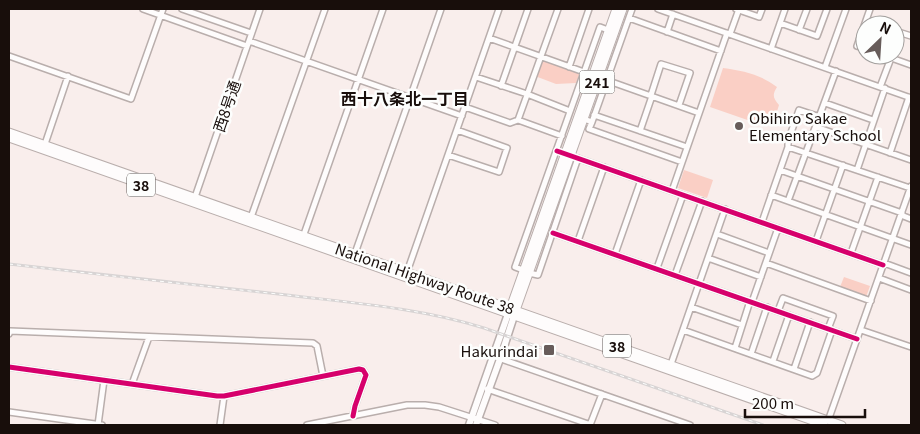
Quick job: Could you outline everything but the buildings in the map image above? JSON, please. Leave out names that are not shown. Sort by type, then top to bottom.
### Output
[{"type":"highway","name":"241","points":[[571,156],[608,30],[616,9]]},
{"type":"highway","name":"241","points":[[512,312],[571,156],[623,9]]},
{"type":"highway","name":"National Highway Route 38","points":[[9,132],[43,147],[826,424],[842,425]]},
{"type":"highway","name":"National Highway Route 38","points":[[9,138],[43,147]]},
{"type":"main road","points":[[469,425],[475,421],[485,388],[490,355],[512,312]]},
{"type":"main road","points":[[485,388],[500,359],[512,312]]},
{"type":"street","points":[[143,9],[306,61],[462,116]]},
{"type":"street","points":[[9,56],[131,99],[163,9]]},
{"type":"street","points":[[182,9],[197,11],[251,33]]},
{"type":"street","name":"西8号通","points":[[193,200],[260,9]]},
{"type":"street","points":[[250,220],[325,9]]},
{"type":"street","points":[[302,238],[383,9]]},
{"type":"street","points":[[354,256],[441,9]]},
{"type":"street","points":[[406,275],[499,9]]},
{"type":"street","points":[[501,86],[528,9]]},
{"type":"street","points":[[518,120],[558,9]]},
{"type":"street","points":[[569,67],[589,9]]},
{"type":"street","points":[[632,9],[589,129],[682,162]]},
{"type":"street","points":[[658,9],[677,13],[910,97],[890,153]]},
{"type":"street","points":[[672,191],[721,50],[738,9],[759,17],[762,9]]},
{"type":"street","points":[[771,48],[785,9]]},
{"type":"street","points":[[799,30],[807,9]]},
{"type":"street","points":[[780,23],[817,36],[827,9]]},
{"type":"street","points":[[825,67],[846,9]]},
{"type":"street","points":[[667,32],[677,13]]},
{"type":"street","points":[[629,18],[721,50]]},
{"type":"street","points":[[571,156],[553,232],[538,276],[515,267],[600,27],[608,30]]},
{"type":"street","points":[[489,38],[584,72]]},
{"type":"street","points":[[640,131],[661,64],[690,74],[679,105]]},
{"type":"street","points":[[857,170],[874,120],[889,65]]},
{"type":"street","points":[[788,201],[836,71]]},
{"type":"street","points":[[43,147],[68,76]]},
{"type":"street","points":[[476,77],[570,111]]},
{"type":"street","points":[[606,80],[699,113]]},
{"type":"street","points":[[825,103],[874,120]]},
{"type":"street","points":[[465,107],[510,123],[518,120],[562,136]]},
{"type":"street","points":[[762,222],[799,110],[820,117]]},
{"type":"street","points":[[594,115],[687,147]]},
{"type":"street","points":[[584,119],[592,122]]},
{"type":"street","points":[[816,127],[911,160]]},
{"type":"street","points":[[448,155],[498,172],[507,148],[456,130]]},
{"type":"street","points":[[788,147],[911,188],[826,424]]},
{"type":"street","points":[[557,150],[851,254],[911,273]]},
{"type":"street","points":[[816,241],[843,165]]},
{"type":"street","points":[[578,241],[604,167]]},
{"type":"street","points":[[780,170],[870,202],[911,219]]},
{"type":"street","points":[[851,254],[878,177]]},
{"type":"street","points":[[615,254],[641,180]]},
{"type":"street","points":[[657,268],[683,195]]},
{"type":"street","points":[[771,195],[911,245]]},
{"type":"street","points":[[675,275],[702,201]]},
{"type":"street","points":[[670,368],[726,209]]},
{"type":"street","points":[[734,348],[778,228]]},
{"type":"street","points":[[553,232],[858,339]]},
{"type":"street","points":[[717,234],[769,254]]},
{"type":"street","points":[[708,258],[761,277]]},
{"type":"street","points":[[766,264],[871,301]]},
{"type":"street","points":[[879,278],[911,290]]},
{"type":"street","points":[[683,330],[812,376],[817,373],[833,316],[783,298],[778,311]]},
{"type":"street","points":[[691,307],[742,326]]},
{"type":"street","points":[[751,354],[767,307]]},
{"type":"street","points":[[773,361],[789,315]]},
{"type":"street","points":[[794,369],[810,322]]},
{"type":"street","points":[[861,330],[911,347]]},
{"type":"street","points":[[9,334],[10,331],[313,343],[317,346],[324,376]]},
{"type":"street","points":[[132,384],[149,337]]},
{"type":"street","points":[[490,355],[690,425]]},
{"type":"street","points":[[9,367],[217,396],[359,369],[363,370],[366,375],[353,416]]},
{"type":"street","points":[[98,425],[104,380]]},
{"type":"street","points":[[485,388],[590,425],[602,394]]},
{"type":"street","points":[[220,425],[224,396]]},
{"type":"street","points":[[307,425],[407,405],[424,404],[439,407],[475,421],[495,425]]},
{"type":"street","points":[[9,412],[102,425]]},
{"type":"shaded area","points":[[542,59],[580,73],[576,83],[556,84],[535,76]]},
{"type":"shaded area","points":[[723,68],[758,76],[777,87],[774,96],[779,105],[774,121],[765,126],[710,107]]},
{"type":"shaded area","points":[[684,170],[713,180],[707,198],[678,188]]},
{"type":"shaded area","points":[[844,277],[870,286],[866,297],[840,287]]},
{"type":"railway","points":[[9,264],[361,304],[411,311],[460,321],[763,425]]},
{"type":"cycle path","points":[[557,151],[883,265]]},
{"type":"cycle path","points":[[553,233],[857,339]]},
{"type":"cycle path","points":[[9,367],[217,396],[359,369],[363,370],[366,375],[353,416]]},
{"type":"place","name":"Obihiro Sakae Elementary School","points":[[739,126]]},
{"type":"place","name":"Hakurindai","points":[[549,350]]},
{"type":"district","name":"西十八条北一丁目","points":[[405,98]]}]
